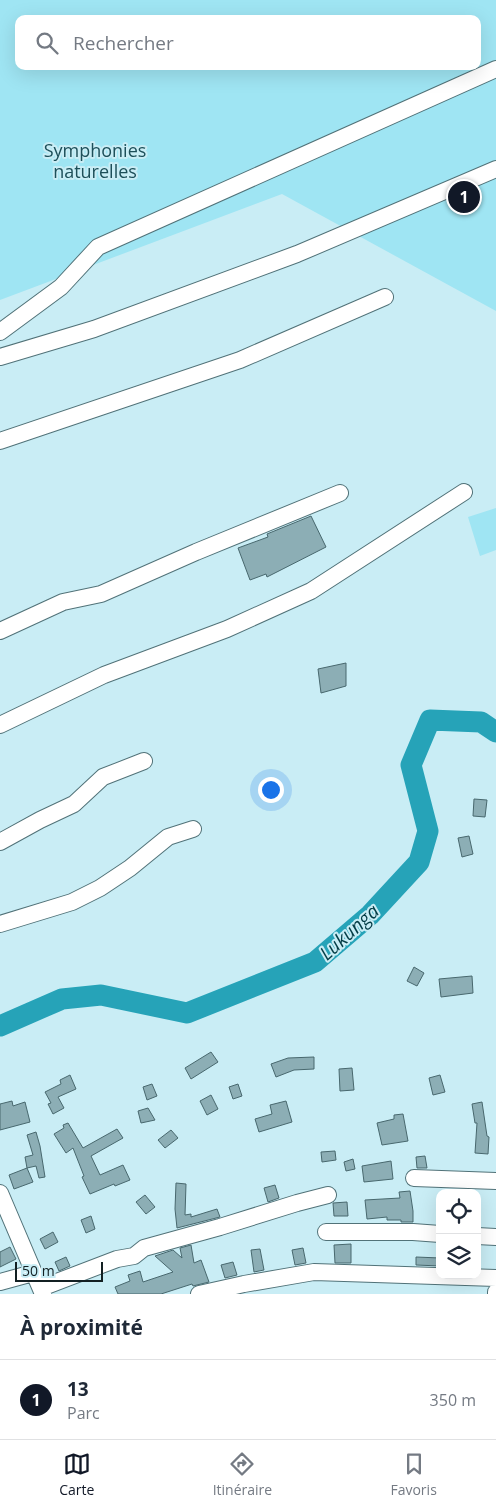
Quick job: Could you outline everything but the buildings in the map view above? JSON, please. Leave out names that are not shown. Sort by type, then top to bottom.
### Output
[{"type":"street","points":[[0,332],[61,287],[98,247],[489,72],[496,62]]},
{"type":"street","points":[[0,357],[94,329],[288,257],[496,169]]},
{"type":"street","points":[[0,441],[240,360],[385,297]]},
{"type":"street","points":[[0,726],[104,675],[227,629],[311,591],[464,492]]},
{"type":"street","points":[[0,631],[63,602],[101,594],[205,548],[340,493]]},
{"type":"street","points":[[0,842],[74,804],[102,777],[144,761]]},
{"type":"street","points":[[0,924],[72,902],[100,888],[130,868],[168,837],[193,830]]},
{"type":"street","points":[[414,1178],[496,1181]]},
{"type":"street","points":[[0,1193],[42,1291],[99,1265],[134,1256],[144,1248],[297,1203],[328,1196]]},
{"type":"street","points":[[326,1232],[436,1234]]},
{"type":"street","points":[[481,1236],[496,1237]]},
{"type":"street","points":[[199,1294],[314,1272],[496,1278]]},
{"type":"street","points":[[0,1282],[33,1273]]},
{"type":"green space","name":"Symphonies naturelles","points":[[0,0],[496,0],[496,311],[282,194],[0,300]]},
{"type":"green space","points":[[496,508],[496,550],[480,556],[468,517]]},
{"type":"waterway","name":"Lukunga","points":[[0,1026],[62,999],[101,995],[187,1013],[315,962],[370,915],[419,862],[428,831],[411,765],[430,720],[481,722],[496,732]]},
{"type":"place","name":"13","points":[[464,197]]}]
